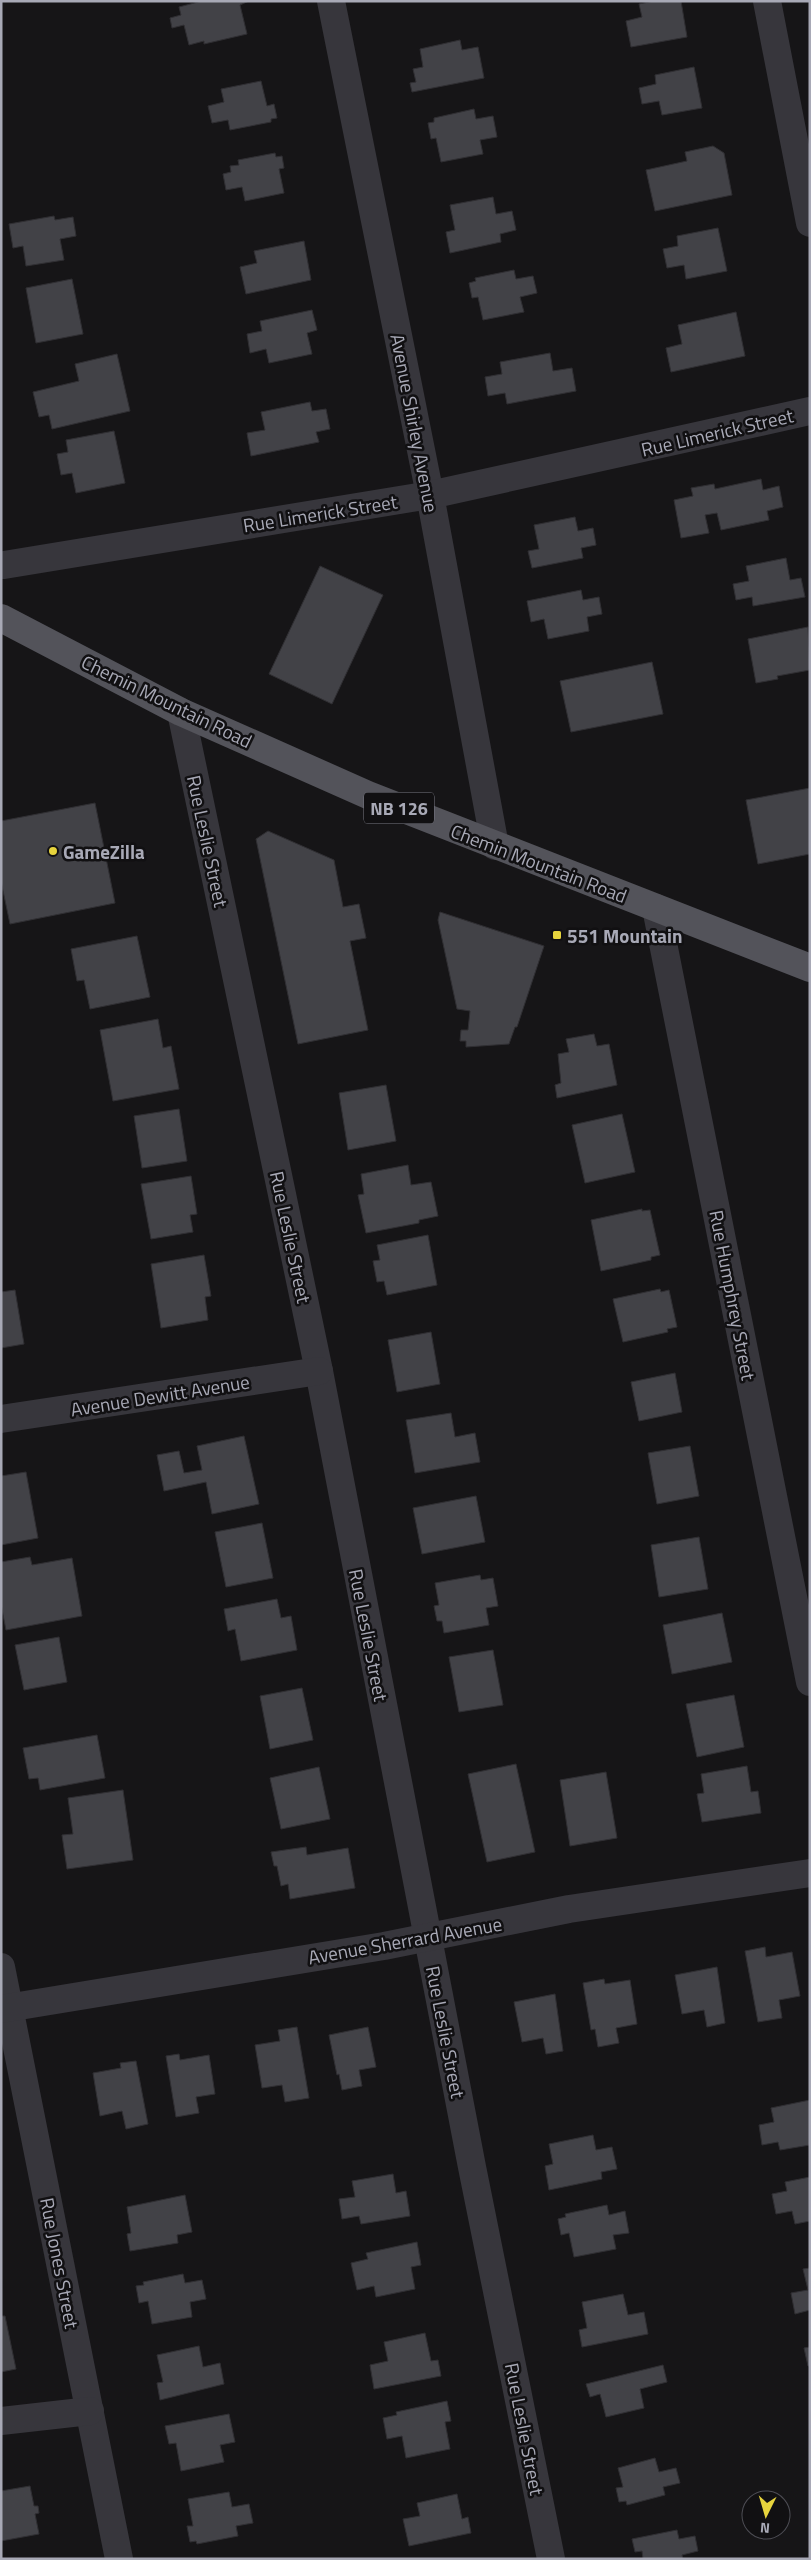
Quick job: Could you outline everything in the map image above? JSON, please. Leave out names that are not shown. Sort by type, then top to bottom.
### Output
[{"type":"main road","name":"Chemin Mountain Road","points":[[1,618],[181,712],[368,795],[810,968]]},
{"type":"street","name":"Avenue Shirley Avenue","points":[[331,1],[430,495],[495,846]]},
{"type":"street","points":[[767,1],[810,223]]},
{"type":"street","name":"Rue Limerick Street","points":[[2,562],[430,495],[810,411]]},
{"type":"street","name":"Rue Leslie Street","points":[[181,712],[319,1371],[428,1938],[551,2559]]},
{"type":"street","name":"Rue Humphrey Street","points":[[656,908],[810,1682]]},
{"type":"street","name":"Avenue Dewitt Avenue","points":[[1,1419],[319,1371]]},
{"type":"street","name":"Avenue Sherrard Avenue","points":[[5,2008],[428,1938],[570,1909],[810,1873]]},
{"type":"street","name":"Rue Jones Street","points":[[1,1967],[5,2008],[90,2411],[119,2559]]},
{"type":"street","points":[[1,2422],[90,2411]]},
{"type":"building","points":[[202,1],[249,1],[240,5],[247,34],[204,44],[204,41],[189,45],[184,25],[172,28],[170,18],[181,15],[179,7]]},
{"type":"building","points":[[654,1],[681,1],[687,37],[631,47],[626,21],[642,17],[639,4]]},
{"type":"building","points":[[460,40],[462,50],[478,47],[484,78],[412,92],[410,83],[416,82],[413,69],[423,67],[420,49]]},
{"type":"building","points":[[694,67],[702,108],[662,115],[659,101],[642,104],[639,88],[656,84],[655,75]]},
{"type":"building","points":[[261,81],[267,106],[274,104],[277,118],[271,119],[271,122],[230,130],[228,120],[212,123],[208,106],[224,102],[221,89]]},
{"type":"building","points":[[474,109],[476,119],[493,116],[497,137],[480,140],[483,154],[441,162],[436,138],[431,139],[428,123],[434,122],[434,118]]},
{"type":"building","points":[[713,146],[724,153],[732,195],[655,211],[646,170],[687,161],[685,152]]},
{"type":"building","points":[[275,153],[276,157],[282,156],[284,168],[279,169],[284,193],[245,201],[242,187],[226,190],[223,174],[231,172],[230,166],[239,165],[238,160]]},
{"type":"building","points":[[493,197],[496,214],[512,211],[516,230],[500,234],[501,242],[450,253],[446,232],[455,230],[450,205]]},
{"type":"building","points":[[54,216],[55,220],[73,217],[76,236],[60,239],[64,260],[26,266],[23,246],[13,248],[9,224]]},
{"type":"building","points":[[718,228],[727,271],[686,279],[684,265],[667,268],[663,249],[678,246],[677,236]]},
{"type":"building","points":[[304,241],[311,280],[246,294],[240,267],[257,263],[254,251]]},
{"type":"building","points":[[514,270],[516,279],[533,276],[537,293],[520,297],[524,312],[483,320],[478,297],[472,298],[469,283],[476,281],[475,278]]},
{"type":"building","points":[[72,279],[83,334],[36,343],[26,288]]},
{"type":"building","points":[[312,310],[317,330],[307,333],[312,354],[269,363],[266,349],[250,353],[247,334],[262,331],[260,321]]},
{"type":"building","points":[[736,312],[745,356],[671,372],[666,348],[682,344],[678,325]]},
{"type":"building","points":[[550,353],[553,371],[572,368],[576,391],[507,404],[505,393],[488,396],[485,377],[502,374],[500,362]]},
{"type":"building","points":[[117,354],[130,411],[52,429],[49,415],[39,417],[33,392],[79,381],[75,364]]},
{"type":"building","points":[[310,402],[312,411],[326,409],[330,429],[316,432],[319,442],[251,456],[247,433],[265,430],[261,412]]},
{"type":"building","points":[[114,431],[125,483],[76,493],[72,473],[61,475],[57,454],[68,452],[66,440]]},
{"type":"building","points":[[761,479],[763,490],[779,486],[783,507],[767,511],[769,520],[721,530],[717,513],[705,515],[709,533],[681,538],[674,500],[693,496],[691,488],[714,484],[715,489]]},
{"type":"building","points":[[575,517],[578,531],[593,528],[596,545],[581,548],[583,558],[532,568],[528,551],[539,549],[534,525]]},
{"type":"building","points":[[786,558],[790,580],[801,578],[805,597],[753,606],[752,597],[736,600],[733,584],[749,581],[746,566]]},
{"type":"building","points":[[320,566],[383,595],[332,704],[269,674]]},
{"type":"building","points":[[581,590],[583,600],[599,597],[602,614],[587,617],[589,631],[548,639],[544,619],[531,622],[527,601]]},
{"type":"building","points":[[808,627],[810,670],[777,676],[778,679],[756,683],[748,639]]},
{"type":"building","points":[[652,662],[663,714],[571,732],[560,681]]},
{"type":"building","points":[[810,788],[810,854],[758,864],[746,800]]},
{"type":"building","name":"GameZilla","points":[[95,803],[115,903],[10,924],[1,881],[1,821]]},
{"type":"building","points":[[268,831],[334,860],[343,907],[359,904],[366,938],[350,941],[368,1030],[298,1044],[256,839]]},
{"type":"building","points":[[440,912],[544,946],[517,1027],[515,1027],[509,1044],[466,1047],[466,1041],[460,1041],[461,1030],[468,1030],[470,1011],[457,1009],[438,920]]},
{"type":"building","points":[[137,936],[150,997],[90,1009],[84,980],[77,981],[71,949]]},
{"type":"building","points":[[158,1019],[163,1048],[171,1046],[179,1089],[113,1101],[100,1030]]},
{"type":"building","points":[[594,1034],[597,1046],[609,1044],[617,1085],[557,1098],[555,1085],[561,1083],[558,1054],[569,1052],[566,1039]]},
{"type":"building","points":[[386,1085],[396,1141],[348,1150],[339,1093]]},
{"type":"building","points":[[179,1109],[187,1161],[142,1168],[134,1116]]},
{"type":"building","points":[[622,1114],[635,1172],[585,1183],[572,1125]]},
{"type":"building","points":[[408,1165],[411,1185],[431,1182],[438,1216],[419,1220],[419,1223],[366,1233],[358,1195],[364,1194],[361,1174]]},
{"type":"building","points":[[191,1176],[197,1214],[190,1215],[193,1232],[151,1239],[141,1184]]},
{"type":"building","points":[[642,1209],[642,1211],[650,1210],[660,1255],[651,1257],[651,1260],[601,1271],[591,1220]]},
{"type":"building","points":[[428,1235],[437,1285],[387,1295],[384,1281],[377,1282],[373,1261],[380,1260],[377,1245]]},
{"type":"building","points":[[204,1255],[211,1296],[205,1297],[208,1320],[161,1328],[151,1264]]},
{"type":"building","points":[[660,1289],[661,1292],[669,1290],[677,1327],[667,1329],[668,1332],[623,1342],[613,1299]]},
{"type":"building","points":[[15,1290],[24,1344],[1,1348],[1,1292]]},
{"type":"building","points":[[431,1332],[440,1384],[397,1392],[388,1340]]},
{"type":"building","points":[[675,1373],[682,1412],[639,1421],[631,1382]]},
{"type":"building","points":[[451,1413],[455,1437],[475,1433],[480,1462],[415,1473],[406,1420]]},
{"type":"building","points":[[244,1436],[259,1504],[212,1514],[206,1482],[164,1491],[157,1455],[179,1451],[184,1473],[202,1470],[197,1446]]},
{"type":"building","points":[[690,1446],[699,1496],[657,1504],[648,1453]]},
{"type":"building","points":[[26,1472],[38,1538],[1,1545],[1,1476]]},
{"type":"building","points":[[476,1496],[485,1542],[422,1554],[413,1508]]},
{"type":"building","points":[[262,1523],[273,1578],[226,1587],[215,1532]]},
{"type":"building","points":[[699,1537],[708,1589],[659,1597],[651,1545]]},
{"type":"building","points":[[30,1557],[32,1565],[72,1558],[82,1616],[6,1630],[1,1604],[1,1562]]},
{"type":"building","points":[[480,1575],[481,1580],[493,1578],[498,1606],[486,1608],[489,1625],[444,1633],[442,1621],[437,1621],[434,1606],[439,1605],[435,1583]]},
{"type":"building","points":[[277,1599],[281,1618],[291,1616],[297,1650],[241,1661],[235,1629],[228,1631],[224,1609]]},
{"type":"building","points":[[722,1613],[732,1662],[672,1674],[663,1625]]},
{"type":"building","points":[[59,1637],[67,1682],[24,1690],[15,1645]]},
{"type":"building","points":[[493,1650],[503,1705],[459,1712],[449,1657]]},
{"type":"building","points":[[302,1688],[313,1740],[270,1749],[260,1696]]},
{"type":"building","points":[[734,1695],[744,1747],[697,1757],[686,1704]]},
{"type":"building","points":[[97,1735],[105,1778],[40,1790],[38,1778],[29,1779],[23,1748]]},
{"type":"building","points":[[516,1764],[535,1852],[487,1862],[468,1774]]},
{"type":"building","points":[[747,1766],[751,1792],[758,1791],[761,1813],[702,1822],[697,1794],[704,1793],[701,1774]]},
{"type":"building","points":[[319,1767],[330,1819],[281,1829],[270,1778]]},
{"type":"building","points":[[606,1772],[617,1838],[570,1846],[560,1780]]},
{"type":"building","points":[[123,1790],[133,1860],[67,1869],[62,1835],[73,1834],[68,1798]]},
{"type":"building","points":[[306,1847],[307,1855],[348,1848],[355,1888],[290,1899],[288,1884],[281,1886],[277,1866],[274,1866],[271,1852]]},
{"type":"building","points":[[765,1947],[766,1957],[792,1952],[800,1996],[779,2000],[782,2018],[758,2022],[745,1951]]},
{"type":"building","points":[[717,1967],[725,2023],[707,2027],[704,2010],[682,2014],[675,1975]]},
{"type":"building","points":[[604,1979],[605,1984],[630,1980],[637,2024],[616,2028],[619,2043],[598,2047],[595,2029],[591,2030],[583,1983]]},
{"type":"building","points":[[555,1994],[563,2051],[546,2054],[543,2038],[522,2042],[514,2002]]},
{"type":"building","points":[[297,2027],[309,2098],[285,2102],[282,2085],[262,2088],[255,2045],[280,2041],[278,2030]]},
{"type":"building","points":[[368,2027],[376,2067],[359,2070],[362,2086],[342,2090],[329,2035]]},
{"type":"building","points":[[179,2054],[180,2060],[209,2055],[215,2094],[196,2097],[199,2113],[176,2117],[166,2056]]},
{"type":"building","points":[[136,2061],[148,2124],[126,2129],[122,2111],[100,2116],[93,2073],[121,2068],[120,2063]]},
{"type":"building","points":[[810,2100],[810,2145],[780,2150],[778,2142],[762,2145],[759,2125],[774,2122],[771,2108]]},
{"type":"building","points":[[593,2135],[596,2150],[612,2147],[617,2169],[601,2172],[602,2179],[549,2190],[545,2166],[553,2164],[549,2144]]},
{"type":"building","points":[[393,2174],[396,2193],[406,2191],[410,2216],[361,2224],[359,2216],[342,2219],[339,2199],[355,2197],[352,2181]]},
{"type":"building","points":[[810,2177],[810,2221],[795,2224],[792,2211],[776,2214],[772,2194],[787,2191],[785,2182]]},
{"type":"building","points":[[185,2195],[192,2232],[177,2235],[178,2243],[130,2251],[127,2234],[131,2233],[127,2207]]},
{"type":"building","points":[[607,2205],[609,2215],[625,2211],[629,2233],[613,2235],[616,2249],[574,2257],[569,2233],[561,2235],[558,2219],[566,2217],[565,2214]]},
{"type":"building","points":[[417,2242],[421,2265],[411,2267],[415,2289],[376,2297],[374,2286],[357,2290],[351,2263],[368,2259],[366,2253]]},
{"type":"building","points":[[810,2268],[810,2310],[795,2314],[791,2293],[808,2290],[803,2269]]},
{"type":"building","points":[[183,2274],[185,2283],[202,2280],[206,2299],[190,2302],[192,2317],[152,2324],[148,2301],[139,2303],[136,2286],[144,2285],[143,2282]]},
{"type":"building","points":[[623,2294],[628,2315],[644,2312],[648,2334],[582,2347],[579,2330],[587,2328],[582,2302]]},
{"type":"building","points":[[1,2316],[5,2316],[16,2369],[1,2372]]},
{"type":"building","points":[[425,2333],[431,2361],[438,2360],[441,2376],[374,2389],[370,2365],[388,2361],[384,2342]]},
{"type":"building","points":[[199,2346],[203,2367],[220,2363],[224,2384],[160,2400],[157,2383],[163,2382],[157,2355]]},
{"type":"building","points":[[810,2347],[810,2366],[808,2366],[804,2348]]},
{"type":"building","points":[[663,2365],[667,2382],[640,2389],[644,2408],[606,2417],[600,2394],[590,2397],[586,2384]]},
{"type":"building","points":[[447,2401],[451,2421],[445,2422],[450,2449],[406,2458],[402,2436],[387,2439],[383,2418],[397,2415],[396,2412]]},
{"type":"building","points":[[229,2414],[235,2442],[220,2445],[224,2462],[181,2471],[176,2443],[169,2444],[165,2426]]},
{"type":"building","points":[[655,2458],[659,2472],[676,2468],[680,2483],[663,2487],[665,2495],[627,2505],[626,2501],[619,2502],[616,2488],[623,2487],[618,2468]]},
{"type":"building","points":[[30,2486],[34,2506],[38,2506],[39,2513],[35,2514],[39,2534],[1,2541],[1,2491]]},
{"type":"building","points":[[229,2492],[232,2507],[249,2504],[253,2523],[236,2526],[238,2536],[197,2544],[196,2541],[190,2542],[187,2526],[193,2526],[188,2499]]},
{"type":"building","points":[[457,2494],[462,2519],[468,2517],[471,2533],[409,2546],[403,2519],[420,2516],[417,2503]]},
{"type":"building","points":[[677,2530],[679,2539],[695,2536],[698,2551],[682,2555],[683,2559],[643,2559],[642,2551],[635,2552],[632,2539]]},
{"type":"place","name":"GameZilla","points":[[53,851]]},
{"type":"place","name":"551 Mountain","points":[[557,935]]}]
